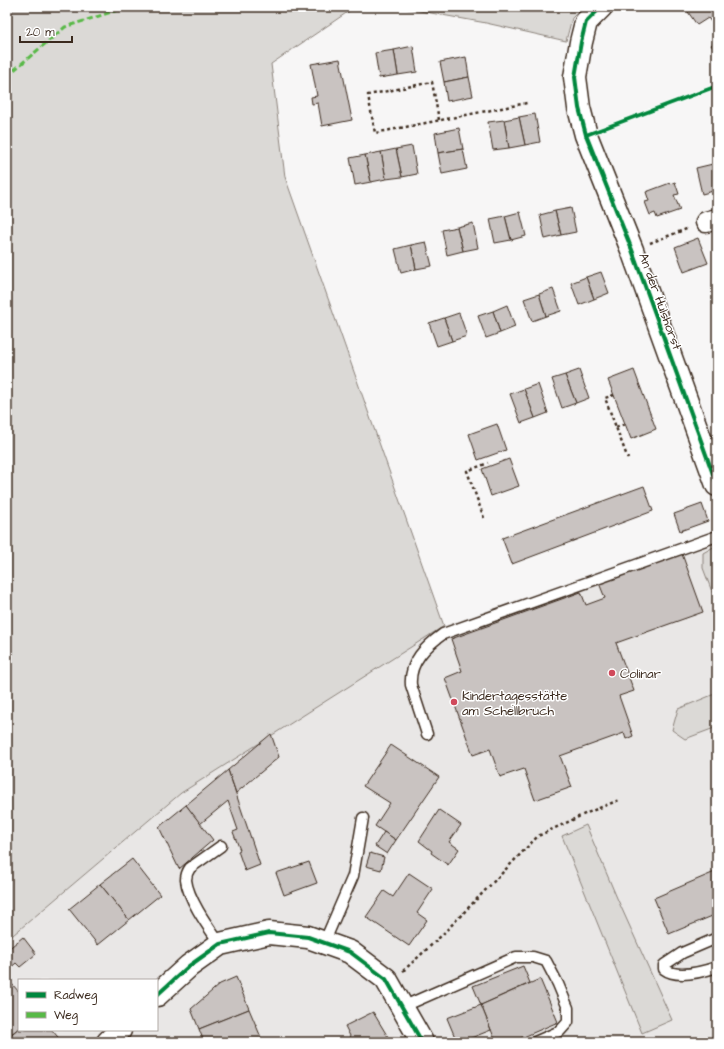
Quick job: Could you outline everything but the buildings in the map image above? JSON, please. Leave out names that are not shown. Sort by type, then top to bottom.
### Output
[{"type":"street","name":"An der Hülshorst","points":[[601,7],[586,22],[581,42],[575,77],[579,108],[586,135],[632,250],[717,485]]},
{"type":"street","points":[[158,994],[189,966],[220,944],[269,932],[308,937],[350,952],[386,979],[422,1042]]},
{"type":"street","points":[[108,1042],[119,1031]]},
{"type":"lane","points":[[427,734],[411,685],[410,677],[412,670],[422,652],[431,642],[443,634],[717,536]]},
{"type":"lane","points":[[324,943],[354,876],[363,818]]},
{"type":"lane","points":[[220,944],[203,918],[186,881],[187,873],[190,868],[221,846]]},
{"type":"lane","points":[[717,938],[682,953],[664,965],[664,969],[668,972],[681,974],[705,971],[717,967]]},
{"type":"lane","points":[[402,1007],[516,957],[533,957],[546,961],[568,1008],[568,1022],[560,1031],[535,1042]]},
{"type":"path","points":[[439,120],[432,82],[368,95],[375,133],[527,103]]},
{"type":"path","points":[[632,250],[712,220]]},
{"type":"path","points":[[614,395],[605,398],[628,459]]},
{"type":"path","points":[[616,427],[625,424]]},
{"type":"path","points":[[484,518],[467,471],[488,463]]},
{"type":"path","points":[[405,970],[438,939],[538,836],[619,800]]},
{"type":"shaded area","points":[[7,7],[355,7],[271,64],[285,177],[444,626],[181,793],[7,940]]},
{"type":"shaded area","points":[[398,7],[583,7],[572,18],[566,41],[486,23]]},
{"type":"shaded area","points":[[717,529],[717,1042],[7,1042],[7,940],[181,793],[444,626]]},
{"type":"shaded area","points":[[717,545],[717,605],[703,568],[703,553]]},
{"type":"shaded area","points":[[717,693],[717,727],[685,739],[672,730],[678,709]]},
{"type":"shaded area","points":[[586,825],[672,1020],[642,1033],[562,836]]},
{"type":"marked path","points":[[7,76],[65,27],[127,7]]},
{"type":"cycle path","points":[[601,7],[586,22],[581,42],[575,77],[579,108],[586,135],[632,250],[717,485]]},
{"type":"cycle path","points":[[586,135],[717,86]]},
{"type":"cycle path","points":[[158,994],[189,966],[220,944],[269,933],[308,937],[350,952],[386,979],[422,1042]]},
{"type":"place","name":"Colinar","points":[[612,673]]},
{"type":"place","name":"Kindertagesstätte am Schellbruch","points":[[454,702]]}]
